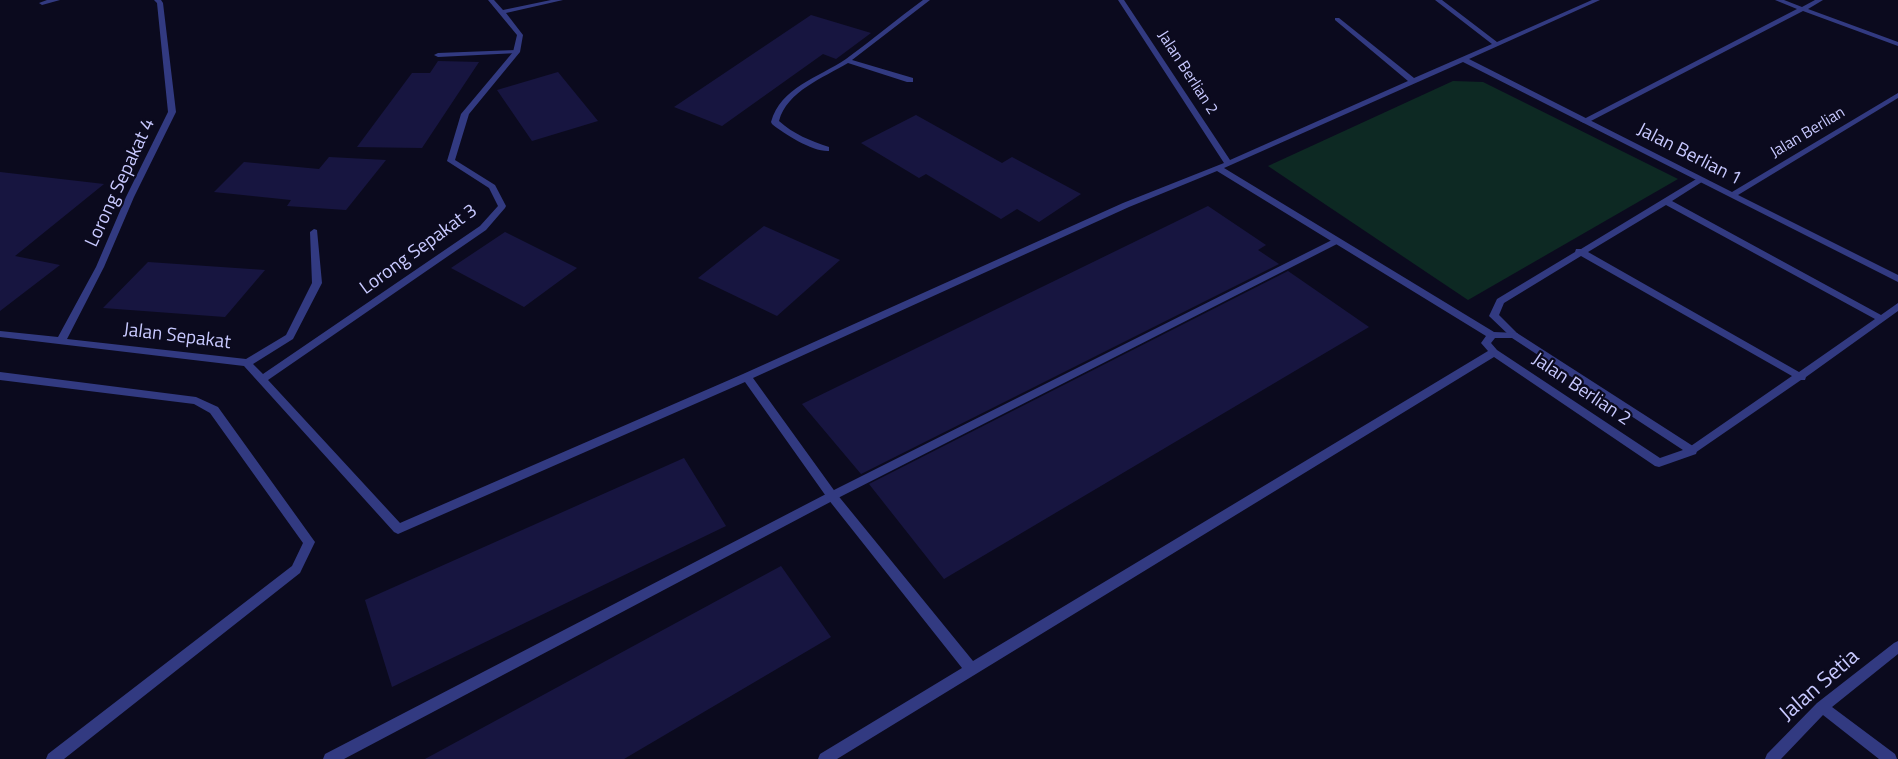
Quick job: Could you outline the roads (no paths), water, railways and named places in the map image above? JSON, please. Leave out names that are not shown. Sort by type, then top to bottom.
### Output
[{"type":"street","points":[[42,2],[57,0]]},
{"type":"street","name":"Lorong Sepakat 4","points":[[61,341],[100,267],[130,197],[172,112],[160,3],[157,0]]},
{"type":"street","points":[[438,55],[516,52],[520,35],[491,0]]},
{"type":"street","points":[[502,12],[560,0]]},
{"type":"street","points":[[826,149],[782,129],[775,122],[776,112],[781,104],[795,92],[847,61],[927,0]]},
{"type":"street","name":"Jalan Berlian 2","points":[[1121,0],[1228,163]]},
{"type":"street","points":[[1438,0],[1497,45]]},
{"type":"street","points":[[970,668],[832,496],[746,377],[1117,209],[1218,168],[1597,0]]},
{"type":"street","points":[[1778,0],[1898,44]]},
{"type":"street","points":[[1584,121],[1820,0]]},
{"type":"street","points":[[1337,19],[1414,82]]},
{"type":"street","name":"Lorong Sepakat 3","points":[[261,380],[483,228],[502,206],[492,186],[451,161],[465,114],[516,52]]},
{"type":"street","name":"Jalan Berlian 1","points":[[1465,60],[1898,279]]},
{"type":"street","points":[[847,61],[910,80]]},
{"type":"street","name":"Jalan Berlian","points":[[1732,195],[1898,95]]},
{"type":"street","points":[[1218,168],[1489,339],[1514,335]]},
{"type":"street","points":[[1701,180],[1580,251],[1500,301],[1494,316],[1514,335],[1692,451],[1898,306]]},
{"type":"street","points":[[1666,201],[1882,319]]},
{"type":"street","points":[[247,363],[290,337],[317,283],[314,232]]},
{"type":"street","points":[[330,759],[832,496],[1336,241]]},
{"type":"street","points":[[1580,251],[1801,376]]},
{"type":"street","name":"Jalan Sepakat","points":[[0,334],[247,363],[398,529],[746,377]]},
{"type":"street","name":"Jalan Berlian 2","points":[[1489,339],[1494,352],[1659,464],[1692,451]]},
{"type":"street","points":[[825,759],[970,668],[1494,352]]},
{"type":"street","points":[[0,376],[196,401],[214,410],[308,542],[296,568],[53,759]]},
{"type":"street","name":"Jalan Setia","points":[[1772,759],[1822,707],[1898,647]]},
{"type":"street","points":[[1822,707],[1890,759]]}]
